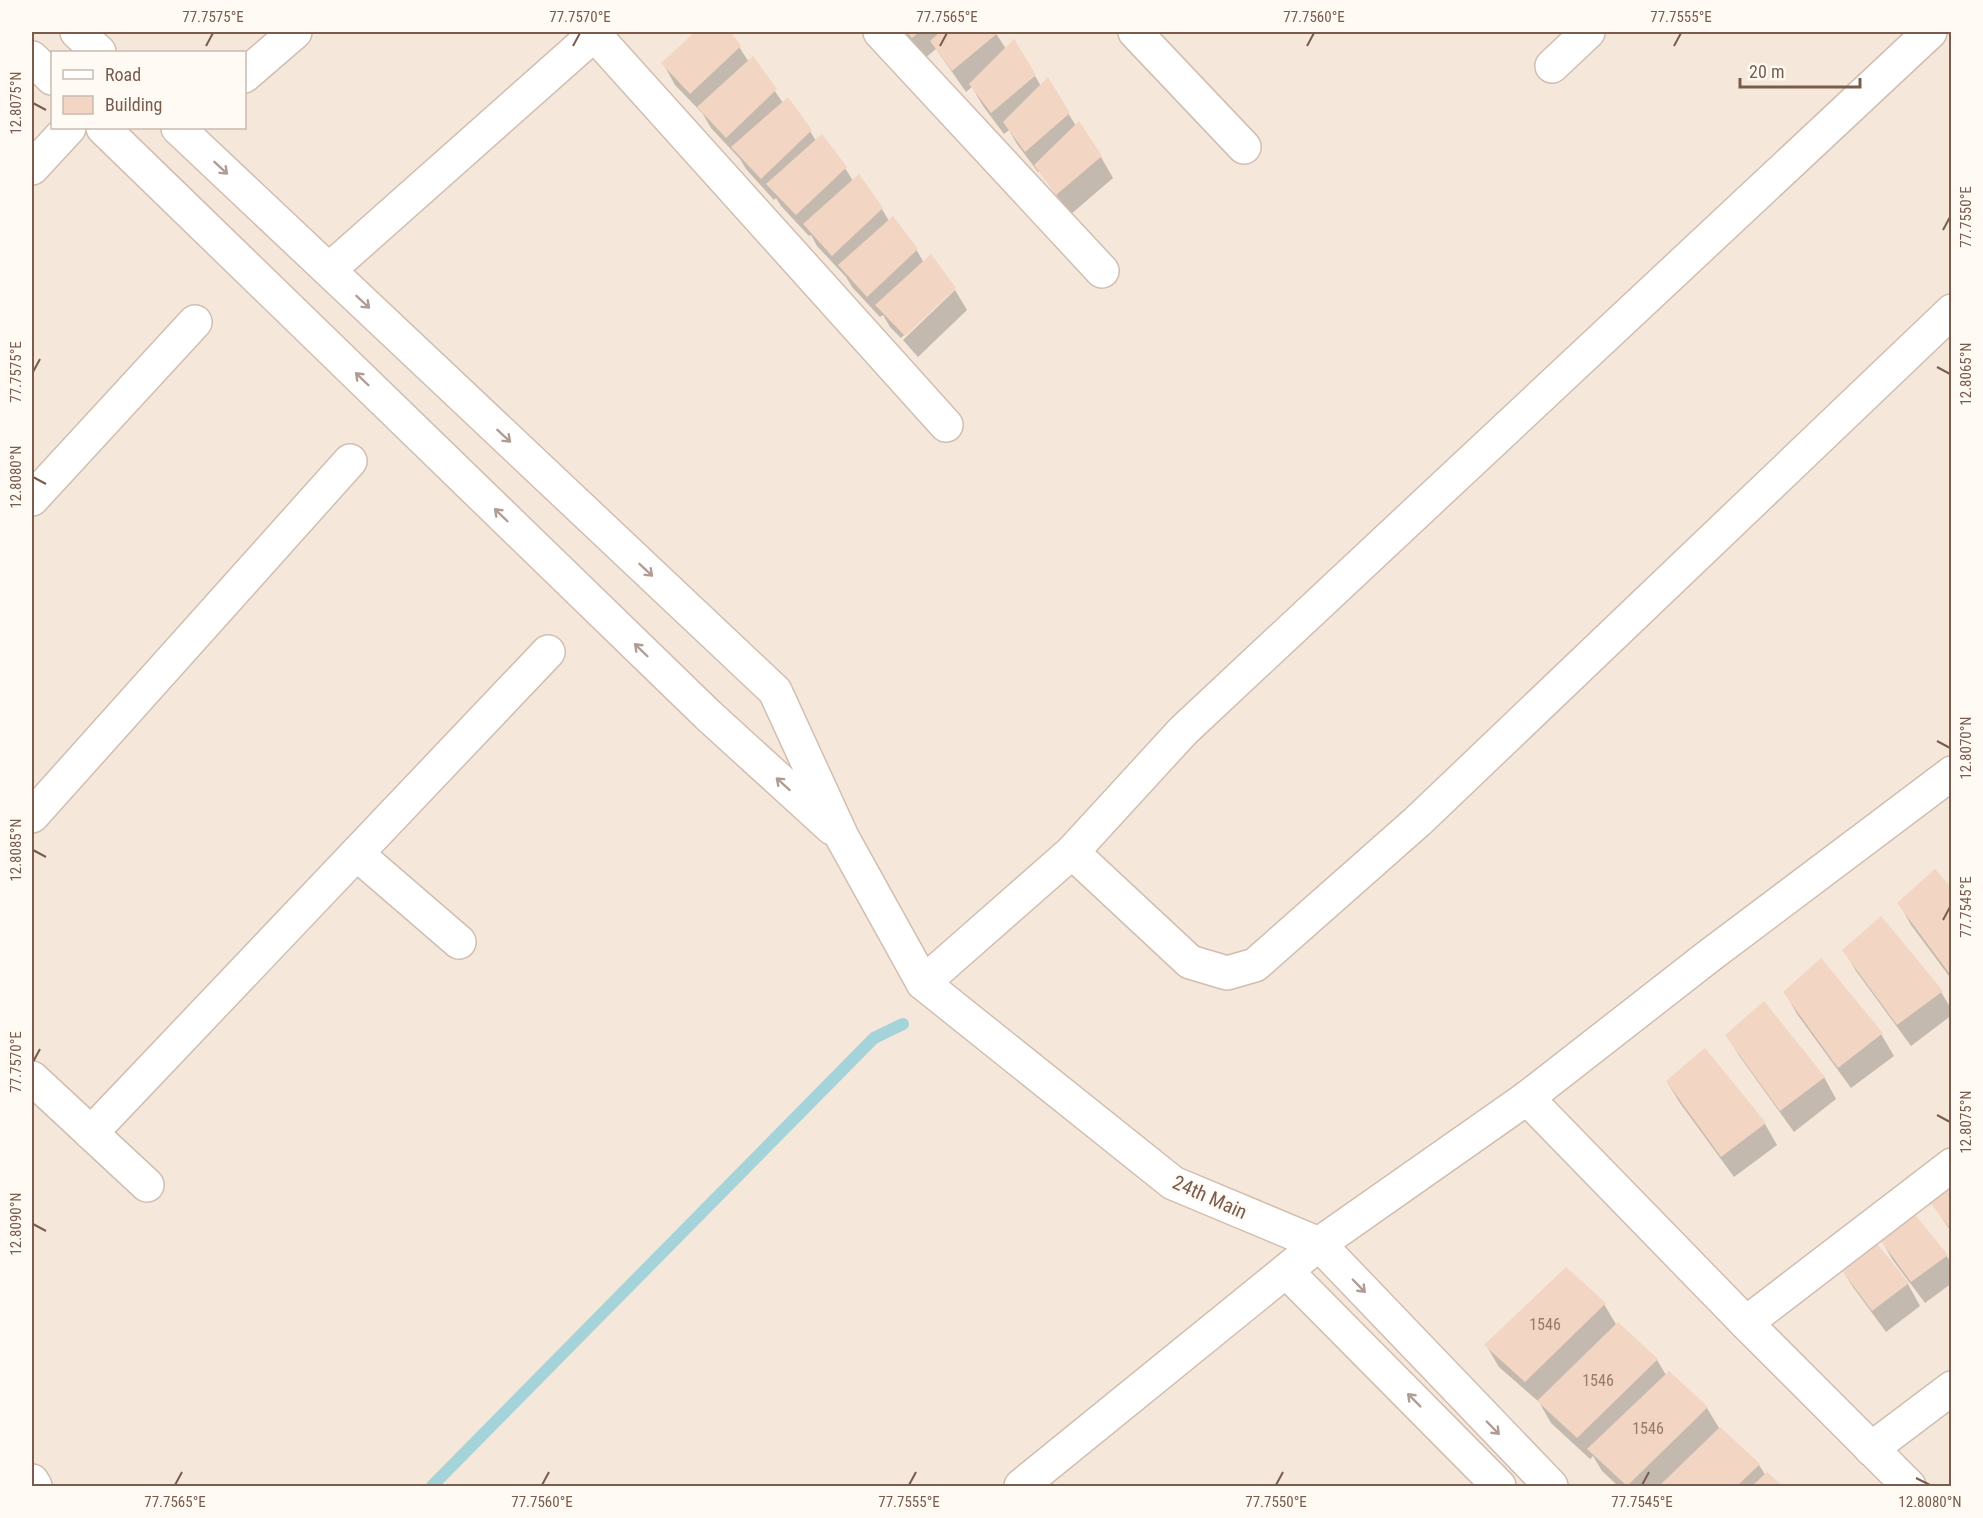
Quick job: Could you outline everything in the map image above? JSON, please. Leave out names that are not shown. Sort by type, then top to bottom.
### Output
[{"type":"street","points":[[77,32],[98,51]]},
{"type":"street","points":[[246,74],[295,32]]},
{"type":"street","points":[[880,32],[1102,271]]},
{"type":"street","points":[[1135,32],[1244,147]]},
{"type":"street","points":[[1552,66],[1588,32]]},
{"type":"street","points":[[923,982],[1072,852],[1183,731],[1929,32]]},
{"type":"street","points":[[330,270],[596,33],[946,425]]},
{"type":"street","points":[[32,58],[51,77]]},
{"type":"street","points":[[32,168],[68,129]]},
{"type":"street","points":[[104,129],[708,715],[842,837]]},
{"type":"street","points":[[182,129],[775,692],[842,837]]},
{"type":"street","points":[[1072,852],[1190,962],[1227,973],[1255,965],[1418,821],[1952,311]]},
{"type":"street","points":[[32,499],[195,322]]},
{"type":"street","points":[[32,816],[350,461]]},
{"type":"street","points":[[91,1133],[548,652]]},
{"type":"street","points":[[1021,1486],[1319,1244],[1527,1098],[1709,956],[1952,773]]},
{"type":"street","name":"24th Main","points":[[842,837],[923,982],[1173,1183],[1319,1244],[1531,1480]]},
{"type":"street","points":[[357,854],[459,942]]},
{"type":"street","points":[[32,1078],[147,1185]]},
{"type":"street","points":[[1527,1098],[1909,1486]]},
{"type":"street","points":[[1746,1323],[1952,1165]]},
{"type":"street","points":[[1286,1271],[1499,1486]]},
{"type":"street","points":[[1871,1449],[1952,1388]]},
{"type":"street","points":[[32,1481],[36,1486]]},
{"type":"shaded area","points":[[32,32],[1951,32],[1951,1486],[32,1486]]},
{"type":"building","points":[[695,32],[731,32],[741,46],[690,94],[661,63]]},
{"type":"building","points":[[907,32],[919,32],[912,38]]},
{"type":"building","points":[[940,32],[999,32],[952,71],[930,41]]},
{"type":"building","points":[[1014,39],[1036,75],[991,113],[969,84]]},
{"type":"building","points":[[753,56],[777,89],[726,138],[697,107]]},
{"type":"building","points":[[1048,77],[1070,113],[1025,152],[1003,122]]},
{"type":"building","points":[[788,97],[812,130],[761,179],[731,147]]},
{"type":"building","points":[[1079,121],[1102,156],[1056,195],[1034,165]]},
{"type":"building","points":[[822,134],[847,167],[796,215],[766,184]]},
{"type":"building","points":[[859,174],[883,208],[832,256],[803,224]]},
{"type":"building","points":[[893,216],[918,249],[867,297],[838,265]]},
{"type":"building","points":[[931,254],[956,288],[905,336],[875,305]]},
{"type":"building","points":[[1935,869],[1952,889],[1952,977],[1897,903]]},
{"type":"building","points":[[1881,916],[1943,991],[1897,1025],[1842,950]]},
{"type":"building","points":[[1821,958],[1883,1033],[1838,1068],[1783,992]]},
{"type":"building","points":[[1764,1001],[1825,1077],[1780,1111],[1725,1035]]},
{"type":"building","points":[[1705,1048],[1766,1123],[1721,1157],[1666,1081]]},
{"type":"building","points":[[1952,1178],[1952,1231],[1926,1197]]},
{"type":"building","points":[[1912,1211],[1948,1255],[1911,1282],[1878,1237]]},
{"type":"building","points":[[1873,1239],[1909,1283],[1872,1311],[1838,1265]]},
{"type":"building","points":[[1566,1267],[1606,1303],[1525,1382],[1484,1345]]},
{"type":"building","points":[[1618,1322],[1658,1359],[1577,1438],[1537,1401]]},
{"type":"building","points":[[1669,1371],[1708,1407],[1627,1486],[1587,1449]]},
{"type":"building","points":[[1720,1427],[1760,1464],[1737,1486],[1659,1486]]},
{"type":"building","points":[[1767,1472],[1783,1486],[1752,1486]]},
{"type":"waterway","points":[[432,1486],[874,1038],[903,1024]]}]
